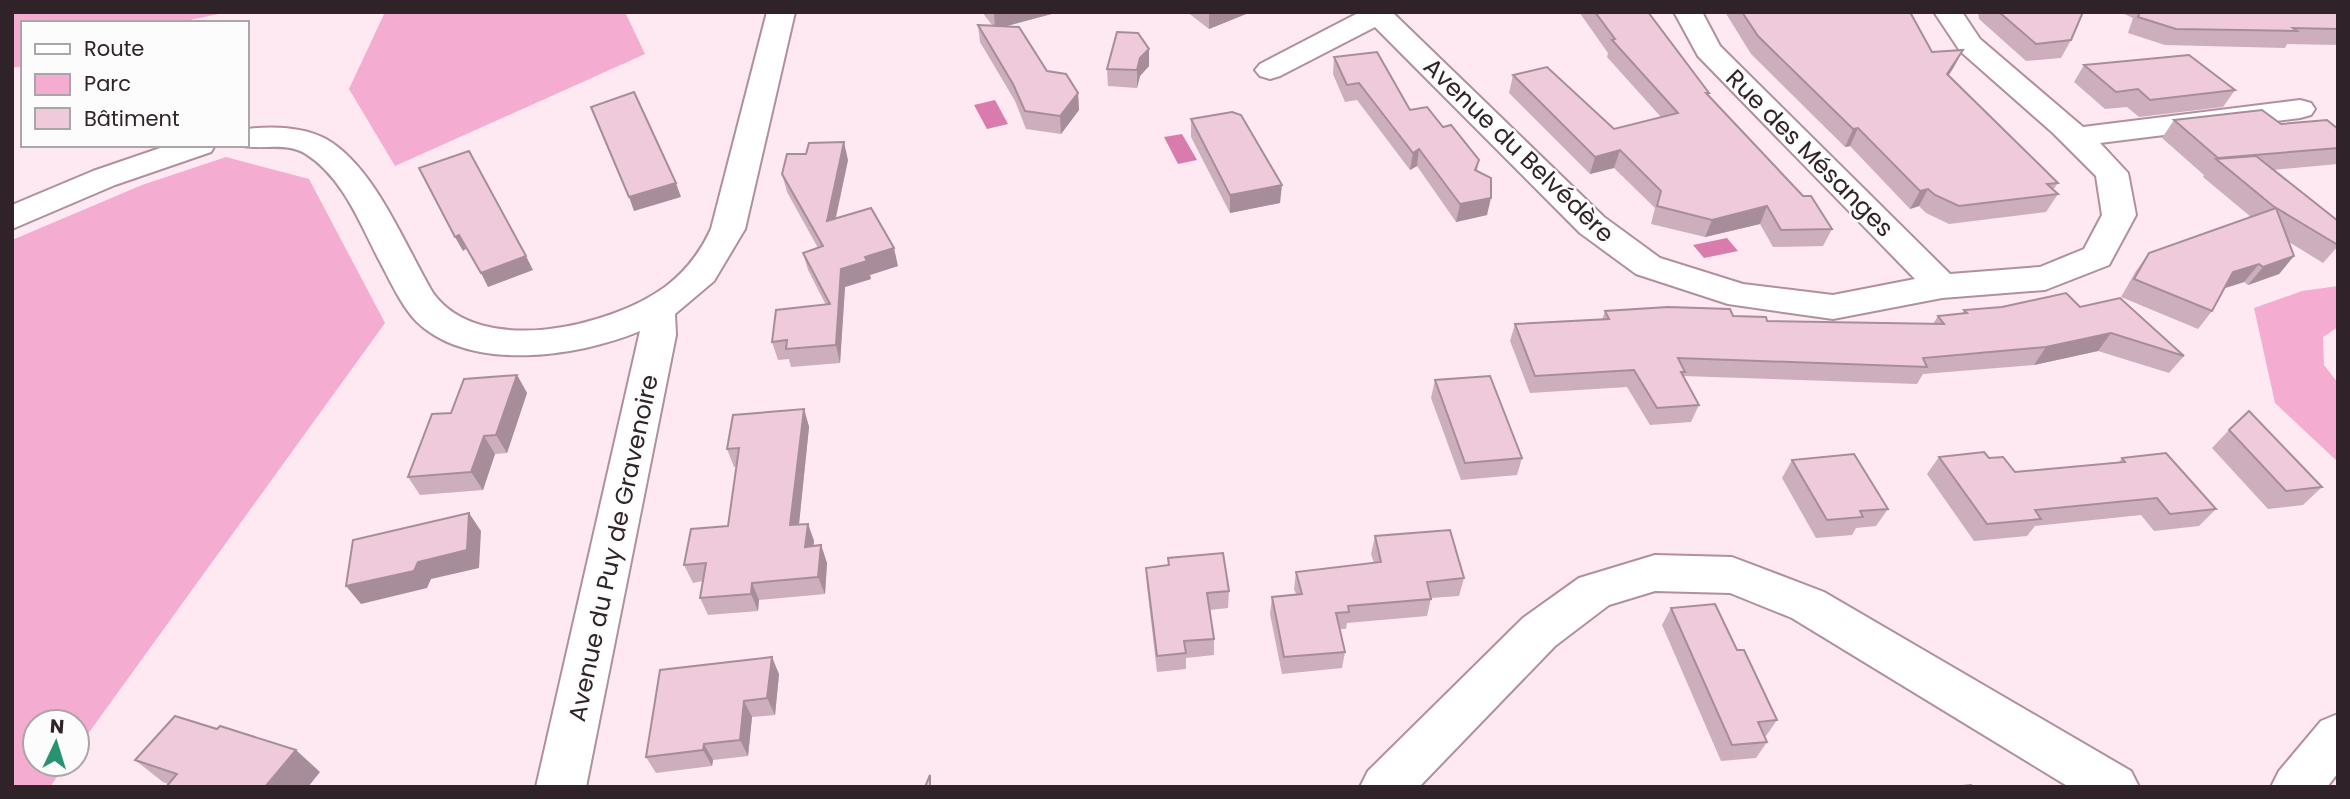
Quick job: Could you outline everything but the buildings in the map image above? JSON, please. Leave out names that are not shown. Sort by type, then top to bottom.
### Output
[{"type":"street","points":[[248,138],[279,138],[312,144],[336,162],[352,182],[432,316],[462,332],[489,340],[539,342],[591,333],[639,318],[657,309],[699,276],[728,229],[781,12]]},
{"type":"street","name":"Rue des Mésanges","points":[[1688,12],[1708,50],[1942,286]]},
{"type":"street","name":"Avenue du Belvédère","points":[[1377,13],[1592,225],[1648,266],[1741,296],[1832,307],[1942,286],[2045,278],[2097,257],[2119,215],[2112,173],[2076,137],[1970,45],[1948,12]]},
{"type":"street","points":[[1270,70],[1377,13]]},
{"type":"street","points":[[2076,137],[2300,109]]},
{"type":"street","points":[[12,218],[114,174],[194,147]]},
{"type":"street","name":"Avenue du Puy de Gravenoire","points":[[561,787],[658,335],[657,309]]},
{"type":"street","points":[[1385,787],[1539,632],[1595,591],[1655,573],[1732,575],[1808,605],[2114,787]]},
{"type":"street","points":[[2305,784],[2338,736]]},
{"type":"green space","points":[[12,12],[228,12],[185,21],[21,21],[21,66],[12,68]]},
{"type":"green space","points":[[385,12],[625,12],[645,54],[395,166],[349,89]]},
{"type":"green space","points":[[226,157],[309,179],[385,323],[91,730],[91,708],[21,708],[21,778],[56,778],[50,787],[12,787],[12,240],[142,185]]},
{"type":"green space","points":[[2338,286],[2338,327],[2323,337],[2324,365],[2338,383],[2338,462],[2275,403],[2254,308],[2302,291]]},
{"type":"shaded area","points":[[995,100],[1008,124],[987,129],[974,105]]},
{"type":"shaded area","points":[[1182,134],[1197,160],[1178,164],[1164,137]]},
{"type":"shaded area","points":[[1727,238],[1738,251],[1704,258],[1693,245]]}]
